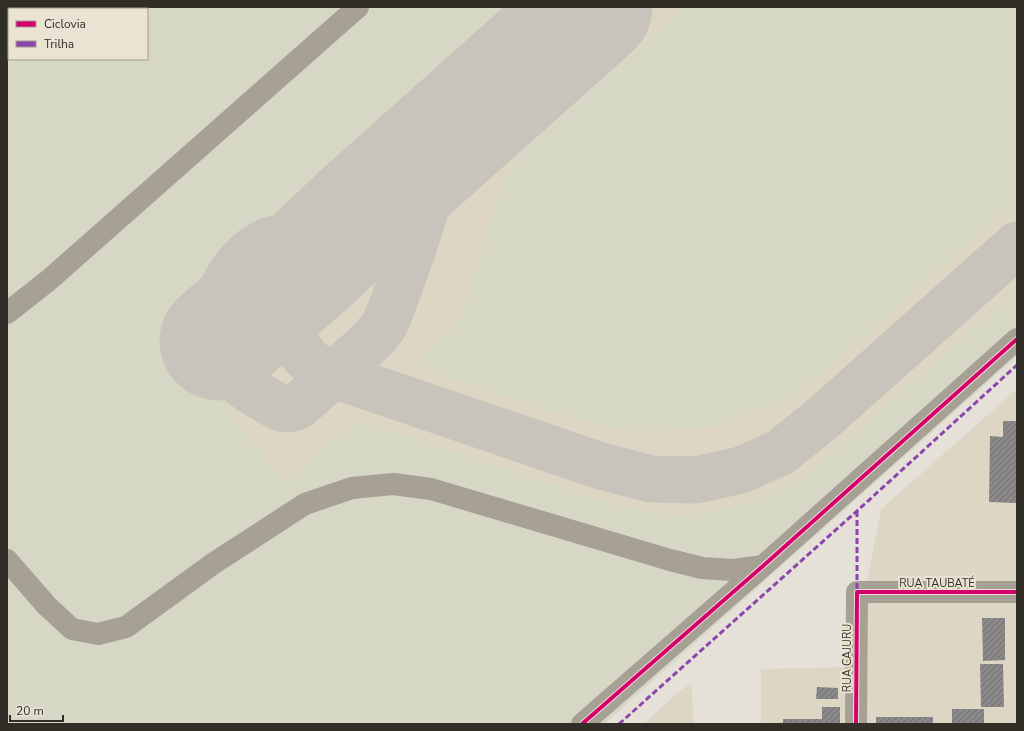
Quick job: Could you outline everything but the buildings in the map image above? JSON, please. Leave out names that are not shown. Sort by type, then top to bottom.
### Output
[{"type":"street","points":[[7,313],[49,280],[358,7]]},
{"type":"street","points":[[582,724],[763,566],[1017,339]]},
{"type":"street","points":[[7,560],[47,606],[72,629],[98,634],[126,627],[214,563],[305,504],[352,488],[393,484],[431,489],[662,558],[702,568],[733,570],[763,566]]},
{"type":"street","name":"RUA TAUBATÉ","points":[[857,592],[1017,592]]},
{"type":"street","name":"RUA CAJURU","points":[[856,724],[857,592]]},
{"type":"shaded area","points":[[1017,7],[1017,356],[604,724],[7,724],[7,17],[8,16],[8,60],[148,60],[148,8],[17,8]]},
{"type":"shaded area","points":[[1017,389],[1017,724],[863,724],[864,598],[881,509]]},
{"type":"shaded area","points":[[851,667],[849,724],[761,724],[761,669]]},
{"type":"shaded area","points":[[691,683],[694,724],[644,724],[675,695]]},
{"type":"green space","points":[[503,7],[160,315],[238,398],[227,409],[227,411],[282,479],[287,479],[290,477],[353,423],[359,421],[629,509],[673,514],[709,512],[740,505],[761,498],[779,491],[804,478],[1017,290],[1017,356],[604,724],[7,724],[7,17],[8,16],[8,60],[148,60],[148,8],[17,8]]},
{"type":"green space","points":[[685,7],[1017,7],[1017,201],[820,375],[786,398],[716,426],[652,431],[632,431],[610,428],[475,387],[419,365],[417,361],[418,358],[453,329],[458,321],[464,307],[498,198],[521,153]]},
{"type":"taxiway","points":[[360,215],[325,232],[273,239],[256,247],[241,261],[230,274],[225,283],[221,294],[217,324],[219,340],[224,356],[232,371],[242,384],[281,408],[289,409],[298,406],[357,354],[383,327],[413,249],[439,166],[459,127]]},
{"type":"taxiway","points":[[305,267],[295,282],[291,292],[289,301],[289,321],[299,349],[312,363],[320,368],[334,375],[601,466],[651,479],[696,480],[741,470],[781,452],[823,418],[1017,245]]},
{"type":"runway","points":[[219,341],[305,267],[360,215],[593,7]]},
{"type":"marked path","points":[[619,724],[857,511],[1017,365]]},
{"type":"marked path","points":[[857,511],[857,592]]},
{"type":"cycle path","points":[[582,724],[763,566],[1017,339]]},
{"type":"cycle path","points":[[856,724],[857,592],[1017,592]]}]
